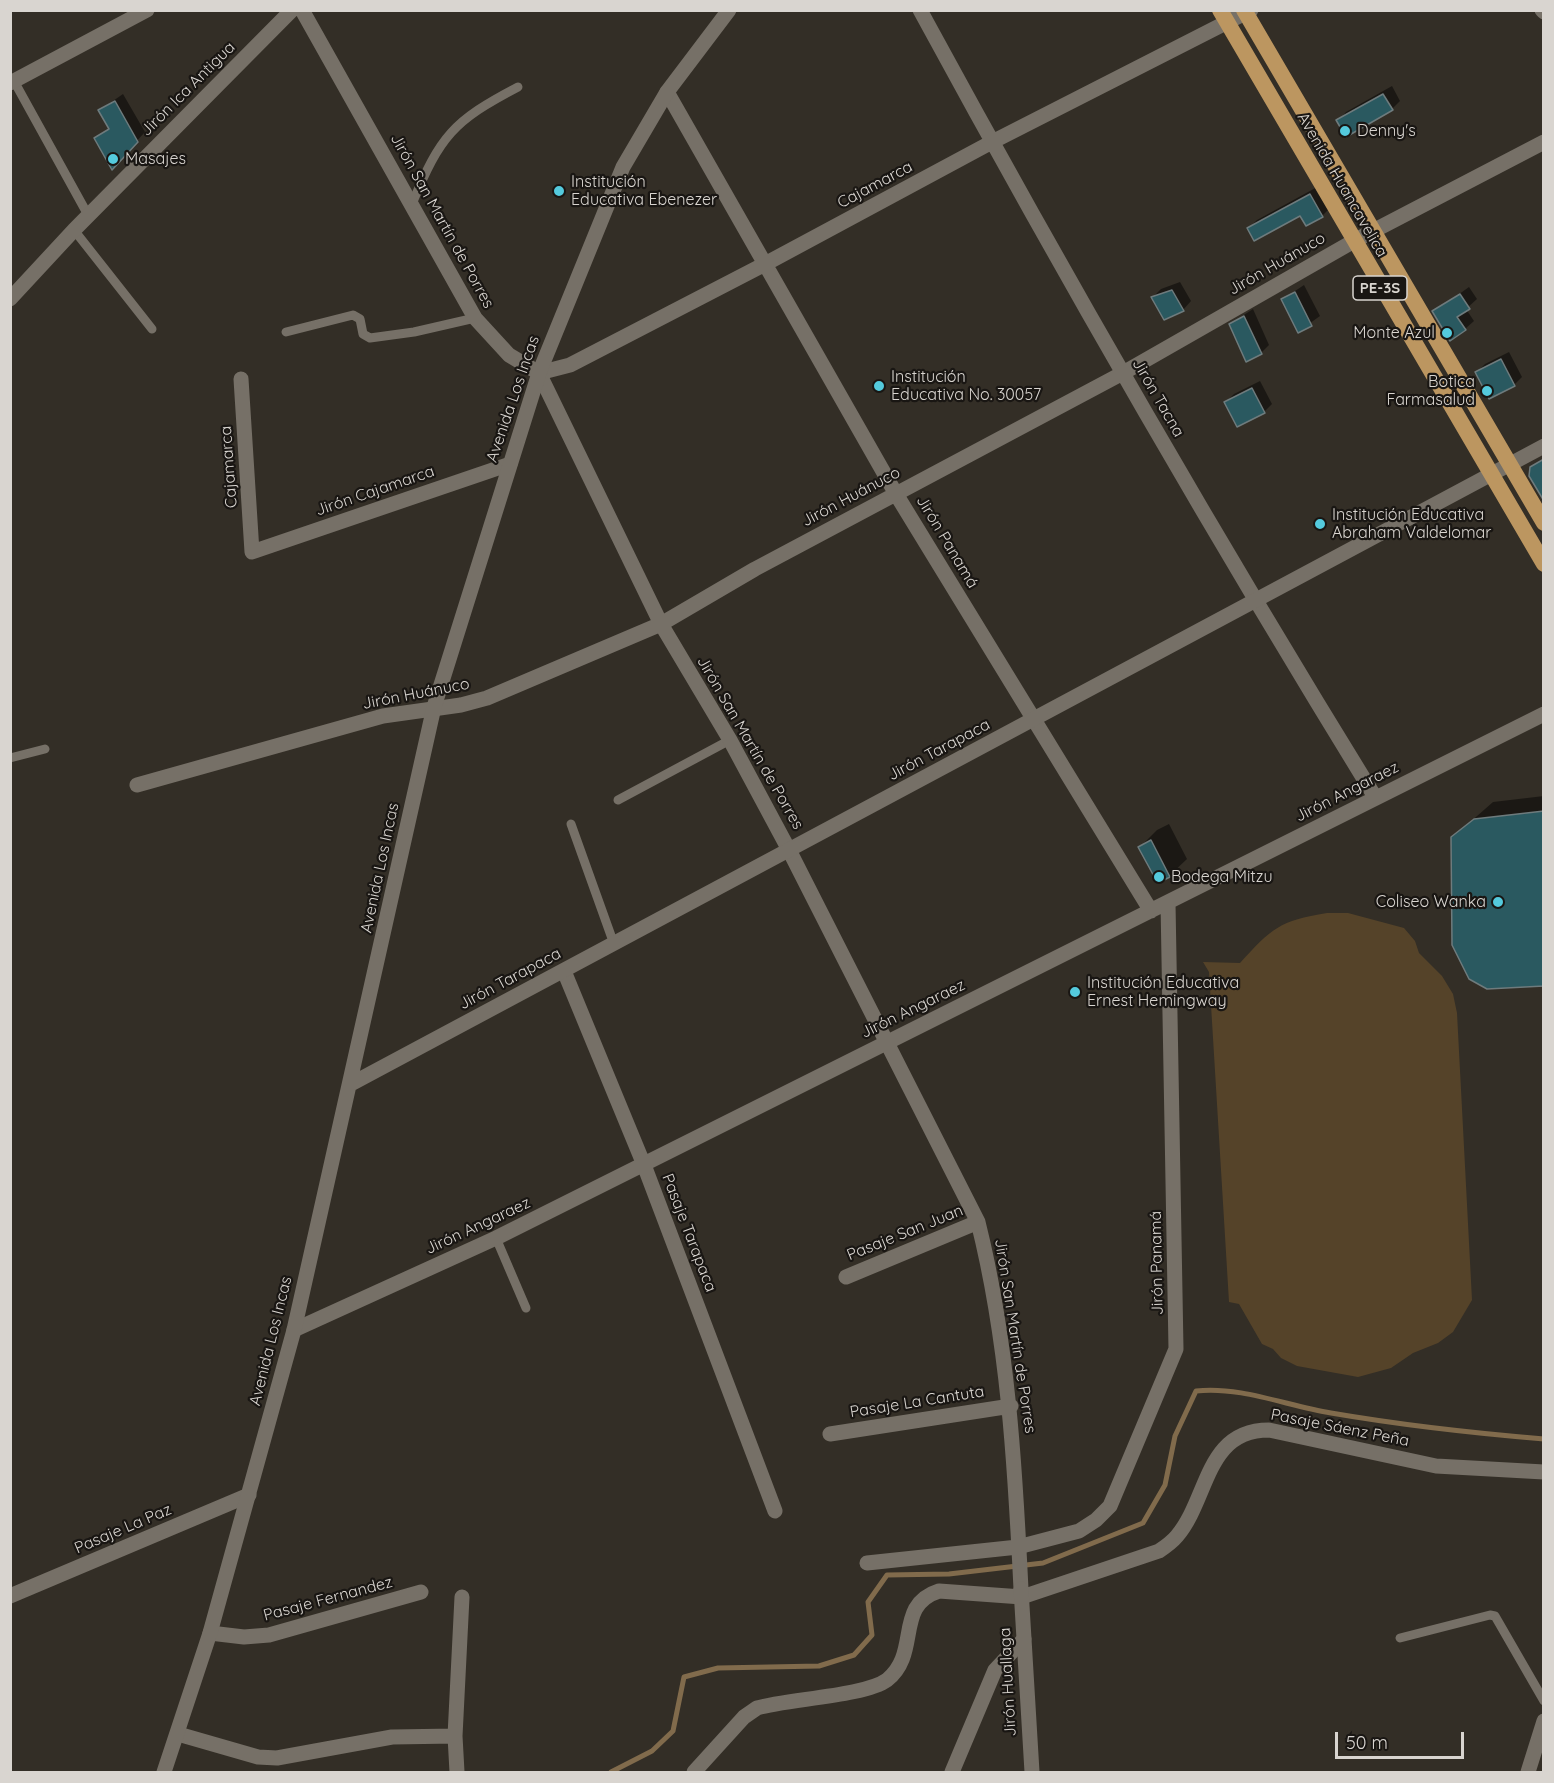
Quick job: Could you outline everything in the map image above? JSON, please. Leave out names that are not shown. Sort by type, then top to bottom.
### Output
[{"type":"highway","name":"Avenida Huancavelica","points":[[1247,12],[1544,523]]},
{"type":"highway","name":"Avenida Huancavelica","points":[[1223,16],[1544,564]]},
{"type":"street","points":[[12,82],[147,10]]},
{"type":"street","name":"Jirón Ica Antigua","points":[[10,299],[88,215],[292,10]]},
{"type":"street","name":"Jirón San Martín de Porres","points":[[302,10],[475,318],[510,355],[539,373],[661,624],[730,740],[789,850],[978,1222],[988,1263],[1011,1406],[1021,1593]]},
{"type":"street","name":"Avenida Los Incas","points":[[164,1773],[210,1633],[294,1330],[434,707],[539,373],[623,167],[667,92],[729,10]]},
{"type":"street","name":"Jirón Tacna","points":[[920,10],[992,142],[1254,601],[1375,797]]},
{"type":"street","points":[[1223,16],[1247,12]]},
{"type":"street","name":"Cajamarca","points":[[539,373],[570,365],[765,264],[1223,16]]},
{"type":"street","name":"Jirón Panamá","points":[[667,92],[896,494],[1151,911]]},
{"type":"street","name":"Jirón Huánuco","points":[[137,785],[383,716],[460,705],[487,698],[661,624],[755,569],[1123,373],[1354,241],[1374,233],[1544,142]]},
{"type":"street","name":"Cajamarca","points":[[241,379],[252,552]]},
{"type":"street","name":"Jirón Tarapaca","points":[[351,1084],[1544,446]]},
{"type":"street","name":"Jirón Cajamarca","points":[[252,552],[510,464]]},
{"type":"street","name":"Jirón Angaraez","points":[[294,1330],[496,1238],[1544,714]]},
{"type":"street","name":"Jirón Panamá","points":[[867,1563],[1019,1550],[1079,1531],[1096,1520],[1110,1506],[1176,1349],[1168,903]]},
{"type":"street","name":"Pasaje Tarapaca","points":[[564,971],[644,1165],[775,1511]]},
{"type":"street","name":"Pasaje San Juan","points":[[846,1277],[978,1222]]},
{"type":"street","name":"Pasaje La Cantuta","points":[[830,1434],[1011,1406]]},
{"type":"street","name":"Pasaje Sáenz Peña","points":[[1021,1593],[1159,1551],[1177,1536],[1227,1443],[1252,1430],[1269,1430],[1436,1466],[1544,1472]]},
{"type":"street","name":"Pasaje La Paz","points":[[10,1596],[249,1495]]},
{"type":"street","name":"Pasaje Fernandez","points":[[210,1633],[244,1637],[269,1635],[421,1592]]},
{"type":"street","points":[[694,1773],[744,1717],[757,1708],[865,1689],[886,1680],[894,1673],[904,1656],[912,1611],[930,1594],[939,1592],[1021,1593]]},
{"type":"street","name":"Jirón Huallaga","points":[[1021,1593],[1032,1773]]},
{"type":"street","points":[[457,1773],[455,1736],[462,1597]]},
{"type":"street","points":[[952,1773],[995,1670],[1024,1640]]},
{"type":"street","points":[[1528,1773],[1544,1721]]},
{"type":"street","points":[[178,1734],[258,1757],[277,1758],[392,1737],[455,1736]]},
{"type":"lane","points":[[12,82],[88,215]]},
{"type":"lane","points":[[412,204],[430,159],[447,135],[476,109],[518,87]]},
{"type":"lane","points":[[74,230],[152,329]]},
{"type":"lane","points":[[286,332],[352,315],[360,319],[363,334],[370,338],[414,332],[475,318]]},
{"type":"lane","points":[[618,800],[730,740]]},
{"type":"lane","points":[[10,758],[45,749]]},
{"type":"lane","points":[[571,824],[614,944]]},
{"type":"lane","points":[[496,1238],[526,1308]]},
{"type":"lane","points":[[1400,1638],[1490,1615],[1495,1616],[1499,1619],[1544,1701]]},
{"type":"shaded area","points":[[1327,913],[1348,913],[1404,928],[1415,941],[1419,953],[1442,976],[1453,994],[1457,1013],[1472,1300],[1453,1332],[1438,1343],[1413,1353],[1391,1368],[1358,1377],[1297,1366],[1281,1358],[1273,1349],[1262,1344],[1239,1304],[1229,1302],[1209,972],[1203,962],[1240,963],[1260,942],[1278,928],[1298,919]]},
{"type":"building","points":[[1383,94],[1393,110],[1346,137],[1336,120]]},
{"type":"building","points":[[115,101],[138,142],[112,170],[94,138],[109,129],[98,110]]},
{"type":"building","points":[[1310,194],[1323,217],[1306,226],[1300,216],[1254,241],[1247,228]]},
{"type":"building","points":[[1172,290],[1184,311],[1164,320],[1151,297]]},
{"type":"building","points":[[1295,292],[1312,326],[1298,333],[1281,299]]},
{"type":"building","points":[[1460,294],[1470,309],[1457,317],[1466,330],[1450,341],[1432,311]]},
{"type":"building","points":[[1244,316],[1262,354],[1246,362],[1229,324]]},
{"type":"building","points":[[1501,359],[1515,386],[1489,399],[1475,372]]},
{"type":"building","points":[[1252,388],[1265,413],[1237,427],[1224,402]]},
{"type":"building","points":[[1544,459],[1544,501],[1529,476],[1530,467]]},
{"type":"building","name":"Coliseo Wanka","points":[[1544,811],[1544,986],[1487,989],[1469,979],[1452,945],[1451,837],[1474,819]]},
{"type":"building","points":[[1151,840],[1170,877],[1162,881],[1156,880],[1138,847]]},
{"type":"waterway","points":[[611,1772],[652,1751],[673,1731],[684,1677],[718,1668],[819,1666],[854,1655],[872,1635],[868,1602],[887,1575],[949,1574],[1043,1563],[1143,1523],[1165,1485],[1175,1436],[1196,1391],[1230,1391],[1314,1410],[1384,1421],[1544,1439]]},
{"type":"place","name":"Denny's","points":[[1345,131]]},
{"type":"place","name":"Masajes","points":[[113,159]]},
{"type":"place","name":"Institución Educativa Ebenezer","points":[[559,191]]},
{"type":"place","name":"Monte Azul","points":[[1447,333]]},
{"type":"place","name":"Institución Educativa No. 30057","points":[[879,386]]},
{"type":"place","name":"Botica Farmasalud","points":[[1487,391]]},
{"type":"place","name":"Institución Educativa Abraham Valdelomar","points":[[1320,524]]},
{"type":"place","name":"Bodega Mitzu","points":[[1159,877]]},
{"type":"place","name":"Coliseo Wanka","points":[[1498,902]]},
{"type":"place","name":"Institución Educativa Ernest Hemingway","points":[[1075,992]]}]
